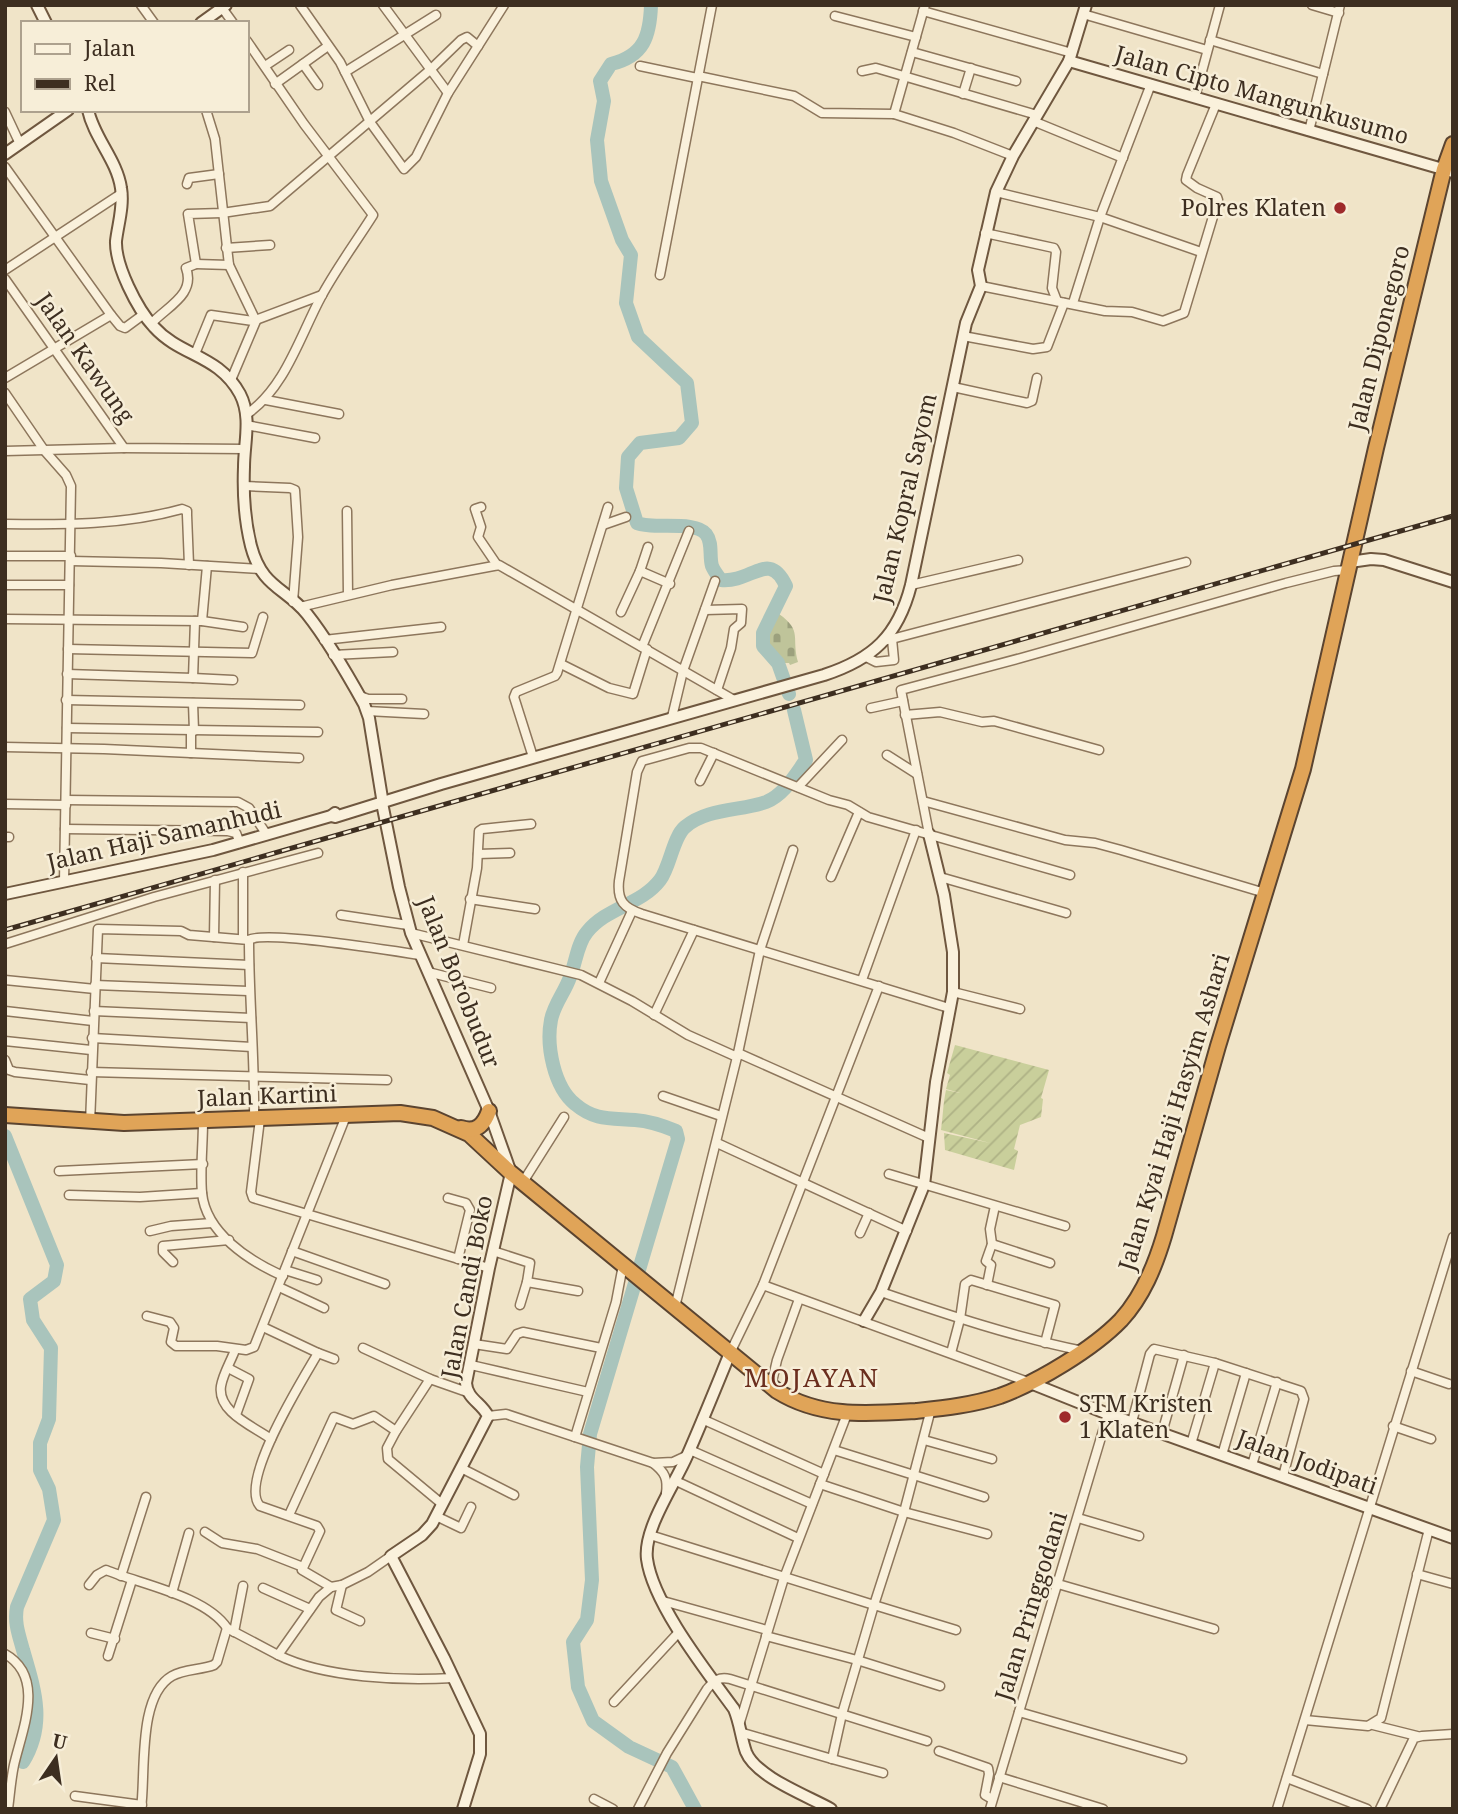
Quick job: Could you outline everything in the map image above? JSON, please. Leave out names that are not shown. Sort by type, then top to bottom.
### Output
[{"type":"highway","name":"Jalan Diponegoro","points":[[1354,544],[1453,144]]},
{"type":"highway","name":"Jalan Kyai Haji Hasyim Ashari","points":[[517,1178],[730,1353],[793,1401],[847,1414],[931,1409],[988,1399],[1028,1382],[1083,1351],[1122,1319],[1145,1286],[1156,1263],[1303,769],[1354,544]]},
{"type":"highway","points":[[453,1126],[466,1130],[476,1129],[482,1125],[489,1111]]},
{"type":"highway","name":"Jalan Kartini","points":[[5,1115],[90,1123],[407,1113],[453,1126],[469,1134],[517,1178]]},
{"type":"street","points":[[37,5],[45,21]]},
{"type":"street","points":[[141,5],[153,21]]},
{"type":"street","points":[[300,5],[345,72],[370,121],[404,169],[416,157],[448,93],[504,5]]},
{"type":"street","points":[[383,5],[448,93]]},
{"type":"street","points":[[660,275],[712,5]]},
{"type":"street","points":[[1195,97],[1219,5]]},
{"type":"street","points":[[1309,131],[1339,9],[1312,5]]},
{"type":"street","points":[[204,21],[223,6]]},
{"type":"street","points":[[894,114],[924,8],[1071,57]]},
{"type":"street","points":[[1082,8],[1207,50]]},
{"type":"street","name":"Jalan Kopral Sayom","points":[[382,800],[842,669],[866,657],[887,640],[911,585],[966,323],[981,286],[978,270],[996,191],[1013,156],[1071,57],[1082,8]]},
{"type":"street","points":[[345,72],[436,15]]},
{"type":"street","points":[[835,16],[916,37]]},
{"type":"street","points":[[196,264],[188,214],[222,213],[270,206],[430,70],[463,38],[470,39],[478,46]]},
{"type":"street","points":[[1210,40],[1323,74]]},
{"type":"street","points":[[246,420],[266,400],[322,295],[373,215],[275,84],[248,42]]},
{"type":"street","points":[[275,84],[328,46]]},
{"type":"street","points":[[265,66],[289,50]]},
{"type":"street","points":[[912,52],[1016,81]]},
{"type":"street","name":"Jalan Cipto Mangunkusumo","points":[[1071,57],[1151,85],[1448,170]]},
{"type":"street","points":[[303,64],[318,85]]},
{"type":"street","points":[[640,66],[794,96],[822,113],[894,114],[1013,156]]},
{"type":"street","points":[[862,71],[876,68],[963,94],[1035,118],[1123,158]]},
{"type":"street","points":[[963,94],[971,68]]},
{"type":"street","points":[[963,337],[1033,349],[1047,347],[1151,85]]},
{"type":"street","points":[[981,286],[1105,311],[1132,312],[1163,321],[1184,313],[1218,199],[1186,180],[1216,104]]},
{"type":"street","points":[[5,112],[20,144]]},
{"type":"street","points":[[5,153],[65,112]]},
{"type":"street","points":[[5,556],[260,569],[251,545],[245,486],[244,403],[231,380],[209,360],[164,337],[148,320],[131,292],[118,257],[117,237],[122,193],[89,112]]},
{"type":"street","points":[[207,112],[215,139],[229,265],[256,321],[231,380]]},
{"type":"street","points":[[5,167],[121,327],[148,320],[181,298],[189,275],[187,268],[196,264],[229,265]]},
{"type":"street","points":[[187,184],[189,178],[219,174]]},
{"type":"street","points":[[996,191],[1100,217],[1201,252]]},
{"type":"street","points":[[5,270],[122,193]]},
{"type":"street","points":[[985,233],[1054,248],[1056,252],[1052,288],[1065,303]]},
{"type":"street","points":[[226,248],[270,245]]},
{"type":"street","name":"Jalan Kawung","points":[[5,279],[124,448],[245,449]]},
{"type":"street","points":[[195,354],[209,316],[214,314],[256,321],[322,295]]},
{"type":"street","points":[[5,378],[111,315]]},
{"type":"street","points":[[953,387],[1027,404],[1032,401],[1037,378]]},
{"type":"street","points":[[5,393],[44,450],[70,481],[72,525],[64,882]]},
{"type":"street","points":[[266,400],[340,414]]},
{"type":"street","points":[[246,420],[315,438]]},
{"type":"street","points":[[5,451],[124,448]]},
{"type":"street","points":[[245,486],[295,490],[298,537],[296,605],[497,565]]},
{"type":"street","points":[[481,507],[475,509],[481,527],[478,537],[497,565],[579,609],[734,700]]},
{"type":"street","points":[[533,757],[514,697],[516,692],[555,676],[561,664],[608,507]]},
{"type":"street","points":[[5,524],[72,525],[139,519],[185,509],[190,565]]},
{"type":"street","points":[[347,511],[348,595]]},
{"type":"street","points":[[603,525],[626,517]]},
{"type":"street","points":[[561,664],[609,688],[634,694],[645,648],[689,531]]},
{"type":"street","points":[[621,612],[648,547]]},
{"type":"street","points":[[864,1321],[881,1292],[924,1185],[953,992],[953,951],[901,690],[1371,559],[1384,560],[1453,582]]},
{"type":"street","points":[[911,585],[1018,560]]},
{"type":"street","points":[[866,657],[876,662],[894,660],[887,640],[1186,562]]},
{"type":"street","points":[[193,678],[194,652],[207,566]]},
{"type":"street","name":"Jalan Borobudur","points":[[260,569],[275,588],[296,605],[324,640],[367,711],[398,887],[410,929],[517,1178]]},
{"type":"street","points":[[640,571],[670,584]]},
{"type":"street","points":[[672,717],[683,671],[715,581]]},
{"type":"street","points":[[5,585],[69,585]]},
{"type":"street","points":[[705,610],[742,610],[741,623],[735,627],[717,690]]},
{"type":"street","points":[[68,649],[252,653],[263,617]]},
{"type":"street","points":[[5,619],[199,621],[243,628]]},
{"type":"street","points":[[324,640],[441,627]]},
{"type":"street","points":[[333,655],[393,652]]},
{"type":"street","points":[[67,674],[233,680]]},
{"type":"street","points":[[360,696],[368,699],[402,699]]},
{"type":"street","points":[[66,700],[300,705]]},
{"type":"street","points":[[871,708],[903,701]]},
{"type":"street","points":[[191,753],[193,703]]},
{"type":"street","points":[[367,711],[424,713]]},
{"type":"street","points":[[905,715],[940,712],[982,722],[994,721],[1099,750]]},
{"type":"street","points":[[67,727],[318,732]]},
{"type":"street","points":[[796,786],[842,740]]},
{"type":"street","points":[[5,747],[299,758]]},
{"type":"street","points":[[949,1007],[626,907],[618,891],[619,881],[637,772],[642,761],[689,748],[701,748],[848,805],[869,817],[1070,875]]},
{"type":"street","points":[[700,780],[714,753]]},
{"type":"street","points":[[887,755],[917,774]]},
{"type":"street","name":"Jalan Haji Samanhudi","points":[[5,894],[240,843],[382,800]]},
{"type":"street","points":[[923,801],[1065,840],[1121,849],[1265,893]]},
{"type":"street","points":[[5,804],[238,802],[249,808],[267,835]]},
{"type":"street","points":[[831,877],[859,812]]},
{"type":"street","points":[[463,945],[478,854],[478,833],[482,829],[531,824]]},
{"type":"street","points":[[65,829],[228,831],[236,833],[240,843]]},
{"type":"street","points":[[862,980],[916,830]]},
{"type":"street","points":[[675,1308],[717,1143],[760,950],[793,850]]},
{"type":"street","points":[[5,944],[215,880],[318,853]]},
{"type":"street","points":[[478,854],[510,853]]},
{"type":"street","points":[[243,872],[257,1119],[252,1196],[489,1268]]},
{"type":"street","points":[[940,877],[1066,913]]},
{"type":"street","points":[[214,937],[215,880]]},
{"type":"street","points":[[470,899],[535,909]]},
{"type":"street","points":[[598,983],[626,907]]},
{"type":"street","points":[[90,1123],[98,915]]},
{"type":"street","points":[[341,915],[410,929],[581,975],[696,1040],[929,1138]]},
{"type":"street","points":[[98,929],[181,931],[188,935],[246,940],[257,936],[297,939],[420,955]]},
{"type":"street","points":[[654,1015],[694,930]]},
{"type":"street","points":[[96,958],[249,965]]},
{"type":"street","points":[[428,972],[491,988]]},
{"type":"street","points":[[5,980],[95,987],[248,990]]},
{"type":"street","points":[[831,1809],[767,1775],[751,1761],[734,1709],[679,1632],[663,1601],[646,1556],[650,1535],[763,1285],[804,1184],[856,1041],[880,986]]},
{"type":"street","points":[[953,992],[1020,1009]]},
{"type":"street","points":[[5,1011],[93,1021]]},
{"type":"street","points":[[94,1011],[251,1018]]},
{"type":"street","points":[[92,1038],[252,1047]]},
{"type":"street","points":[[5,1041],[91,1050]]},
{"type":"street","points":[[5,1060],[9,1070],[15,1072],[90,1076],[387,1080]]},
{"type":"street","points":[[663,1096],[721,1116]]},
{"type":"street","points":[[147,1316],[173,1325],[172,1345],[217,1346],[235,1350],[250,1350],[254,1347],[346,1116]]},
{"type":"street","points":[[517,1178],[564,1117]]},
{"type":"street","points":[[203,1121],[202,1194],[212,1223],[254,1260],[284,1273],[317,1280]]},
{"type":"street","points":[[717,1143],[907,1231]]},
{"type":"street","points":[[59,1171],[203,1164]]},
{"type":"street","points":[[889,1174],[1065,1226]]},
{"type":"street","name":"Jalan Candi Boko","points":[[488,1416],[467,1392],[466,1383],[493,1251],[517,1178]]},
{"type":"street","points":[[69,1195],[139,1197],[202,1194]]},
{"type":"street","points":[[447,1198],[466,1203],[470,1210],[458,1259]]},
{"type":"street","points":[[987,1285],[992,1265],[986,1259],[992,1244],[989,1229],[995,1206]]},
{"type":"street","points":[[860,1233],[869,1213]]},
{"type":"street","points":[[150,1231],[171,1226],[212,1223]]},
{"type":"street","points":[[1278,1809],[1453,1237]]},
{"type":"street","points":[[173,1262],[163,1252],[163,1246],[229,1240]]},
{"type":"street","points":[[992,1244],[1050,1263]]},
{"type":"street","points":[[292,1251],[385,1284]]},
{"type":"street","points":[[493,1251],[530,1262],[520,1305]]},
{"type":"street","points":[[579,1439],[588,1392],[628,1269]]},
{"type":"street","points":[[951,1353],[967,1282],[971,1280],[1055,1305],[1045,1343]]},
{"type":"street","points":[[527,1282],[578,1291]]},
{"type":"street","points":[[763,1285],[1028,1382]]},
{"type":"street","points":[[279,1287],[324,1308]]},
{"type":"street","points":[[881,1292],[960,1319],[1083,1351]]},
{"type":"street","points":[[771,1386],[777,1360],[799,1299]]},
{"type":"street","points":[[263,1327],[334,1359]]},
{"type":"street","points":[[474,1344],[508,1349],[517,1334],[523,1332],[601,1348]]},
{"type":"street","points":[[235,1350],[221,1385],[225,1406],[271,1439]]},
{"type":"street","points":[[1132,1422],[1151,1350],[1184,1355],[1277,1382],[1301,1391],[1304,1396],[1283,1476]]},
{"type":"street","points":[[371,1352],[430,1379],[467,1392]]},
{"type":"street","points":[[318,1353],[271,1439],[254,1488],[260,1506],[314,1524],[320,1529],[302,1572],[331,1587]]},
{"type":"street","points":[[1162,1433],[1184,1355]]},
{"type":"street","points":[[1191,1444],[1215,1363]]},
{"type":"street","points":[[471,1365],[588,1392]]},
{"type":"street","points":[[228,1368],[249,1378],[236,1415]]},
{"type":"street","points":[[1410,1371],[1449,1384]]},
{"type":"street","points":[[1222,1455],[1246,1373]]},
{"type":"street","points":[[430,1379],[387,1448],[388,1459],[442,1504]]},
{"type":"street","name":"Jalan Jodipati","points":[[1028,1382],[1108,1414],[1453,1538]]},
{"type":"street","points":[[1252,1465],[1277,1382]]},
{"type":"street","points":[[832,1759],[842,1714],[904,1511],[931,1409]]},
{"type":"street","points":[[278,1656],[319,1597],[331,1587],[342,1585],[368,1572],[422,1535],[436,1516],[488,1416],[506,1414],[653,1463],[673,1462],[689,1453]]},
{"type":"street","points":[[741,1728],[751,1685],[784,1578],[847,1414]]},
{"type":"street","name":"Jalan Pringgodani","points":[[989,1809],[1108,1414]]},
{"type":"street","points":[[289,1515],[334,1417],[351,1424],[375,1416],[396,1431]]},
{"type":"street","points":[[702,1419],[824,1474]]},
{"type":"street","points":[[1393,1426],[1430,1439]]},
{"type":"street","points":[[924,1440],[992,1459]]},
{"type":"street","points":[[834,1450],[985,1497]]},
{"type":"street","points":[[689,1453],[812,1504]]},
{"type":"street","points":[[653,1463],[662,1470],[666,1478],[665,1502]]},
{"type":"street","points":[[461,1468],[514,1495]]},
{"type":"street","points":[[676,1481],[798,1538]]},
{"type":"street","points":[[820,1484],[987,1534]]},
{"type":"street","points":[[121,1576],[146,1497]]},
{"type":"street","points":[[436,1516],[461,1528],[471,1507]]},
{"type":"street","points":[[1078,1518],[1139,1536]]},
{"type":"street","points":[[1373,1725],[1383,1713],[1429,1529]]},
{"type":"street","points":[[205,1532],[222,1543],[257,1549],[303,1567]]},
{"type":"street","points":[[172,1593],[189,1533]]},
{"type":"street","points":[[650,1535],[956,1630]]},
{"type":"street","points":[[391,1556],[480,1734],[480,1754],[463,1809]]},
{"type":"street","points":[[89,1585],[106,1570],[172,1593],[208,1610],[230,1630],[278,1656],[308,1668],[391,1677],[453,1678]]},
{"type":"street","points":[[1416,1574],[1453,1584]]},
{"type":"street","points":[[108,1656],[132,1580]]},
{"type":"street","points":[[1058,1584],[1214,1629]]},
{"type":"street","points":[[342,1585],[336,1610],[360,1621]]},
{"type":"street","points":[[75,1796],[141,1807],[149,1715],[154,1696],[169,1677],[217,1662],[243,1586]]},
{"type":"street","points":[[262,1588],[310,1609]]},
{"type":"street","points":[[663,1601],[940,1686]]},
{"type":"street","points":[[614,1702],[679,1632]]},
{"type":"street","points":[[91,1633],[115,1639]]},
{"type":"street","points":[[5,1654],[15,1659],[23,1673],[30,1699],[13,1768],[8,1809]]},
{"type":"street","points":[[638,1809],[652,1778],[714,1681],[725,1678],[927,1741]]},
{"type":"street","points":[[1019,1712],[1182,1759]]},
{"type":"street","points":[[1305,1720],[1373,1725],[1417,1736],[1453,1734]]},
{"type":"street","points":[[741,1728],[883,1773]]},
{"type":"street","points":[[1380,1809],[1411,1742],[1417,1736]]},
{"type":"street","points":[[939,1751],[987,1767],[989,1774],[985,1795],[992,1799]]},
{"type":"street","points":[[999,1777],[1103,1809]]},
{"type":"street","points":[[1287,1779],[1367,1809]]},
{"type":"street","points":[[594,1799],[613,1809]]},
{"type":"green space","points":[[779,614],[794,630],[798,662],[790,665],[778,663],[772,657],[763,637],[766,625]]},
{"type":"green space","points":[[955,1045],[1049,1070],[1041,1098],[1041,1117],[1020,1125],[1014,1149],[1018,1151],[1014,1170],[945,1150],[944,1133],[990,1143],[941,1130],[946,1090],[960,1093],[946,1089],[950,1075],[947,1073]]},
{"type":"waterway","points":[[651,5],[649,26],[643,43],[631,56],[611,64],[600,81],[604,101],[597,140],[601,181],[622,240],[631,255],[626,303],[638,337],[687,383],[692,423],[679,438],[640,443],[628,457],[626,488],[637,523],[693,527],[706,534],[712,566],[721,580],[732,580],[766,569],[780,575],[786,586],[763,633],[763,646],[778,663],[789,694]]},
{"type":"waterway","points":[[695,1809],[672,1767],[629,1747],[593,1721],[578,1687],[573,1642],[587,1620],[592,1580],[587,1467],[590,1434],[678,1139],[676,1131],[640,1121],[596,1116],[575,1104],[557,1077],[551,1054],[550,1030],[552,1014],[568,982],[587,932],[604,917],[643,895],[660,880],[677,838],[685,827],[703,816],[766,802],[784,790],[806,760],[794,710]]},
{"type":"waterway","points":[[5,1136],[57,1265],[54,1281],[30,1299],[33,1320],[51,1348],[49,1419],[40,1443],[40,1470],[49,1489],[54,1520],[16,1613],[17,1629],[36,1707],[34,1734],[23,1762]]},
{"type":"railway","points":[[5,930],[1453,516]]},
{"type":"place","name":"Polres Klaten","points":[[1340,208]]},
{"type":"place","name":"STM Kristen 1 Klaten","points":[[1065,1417]]},
{"type":"district","name":"MOJAYAN","points":[[812,1378]]}]
